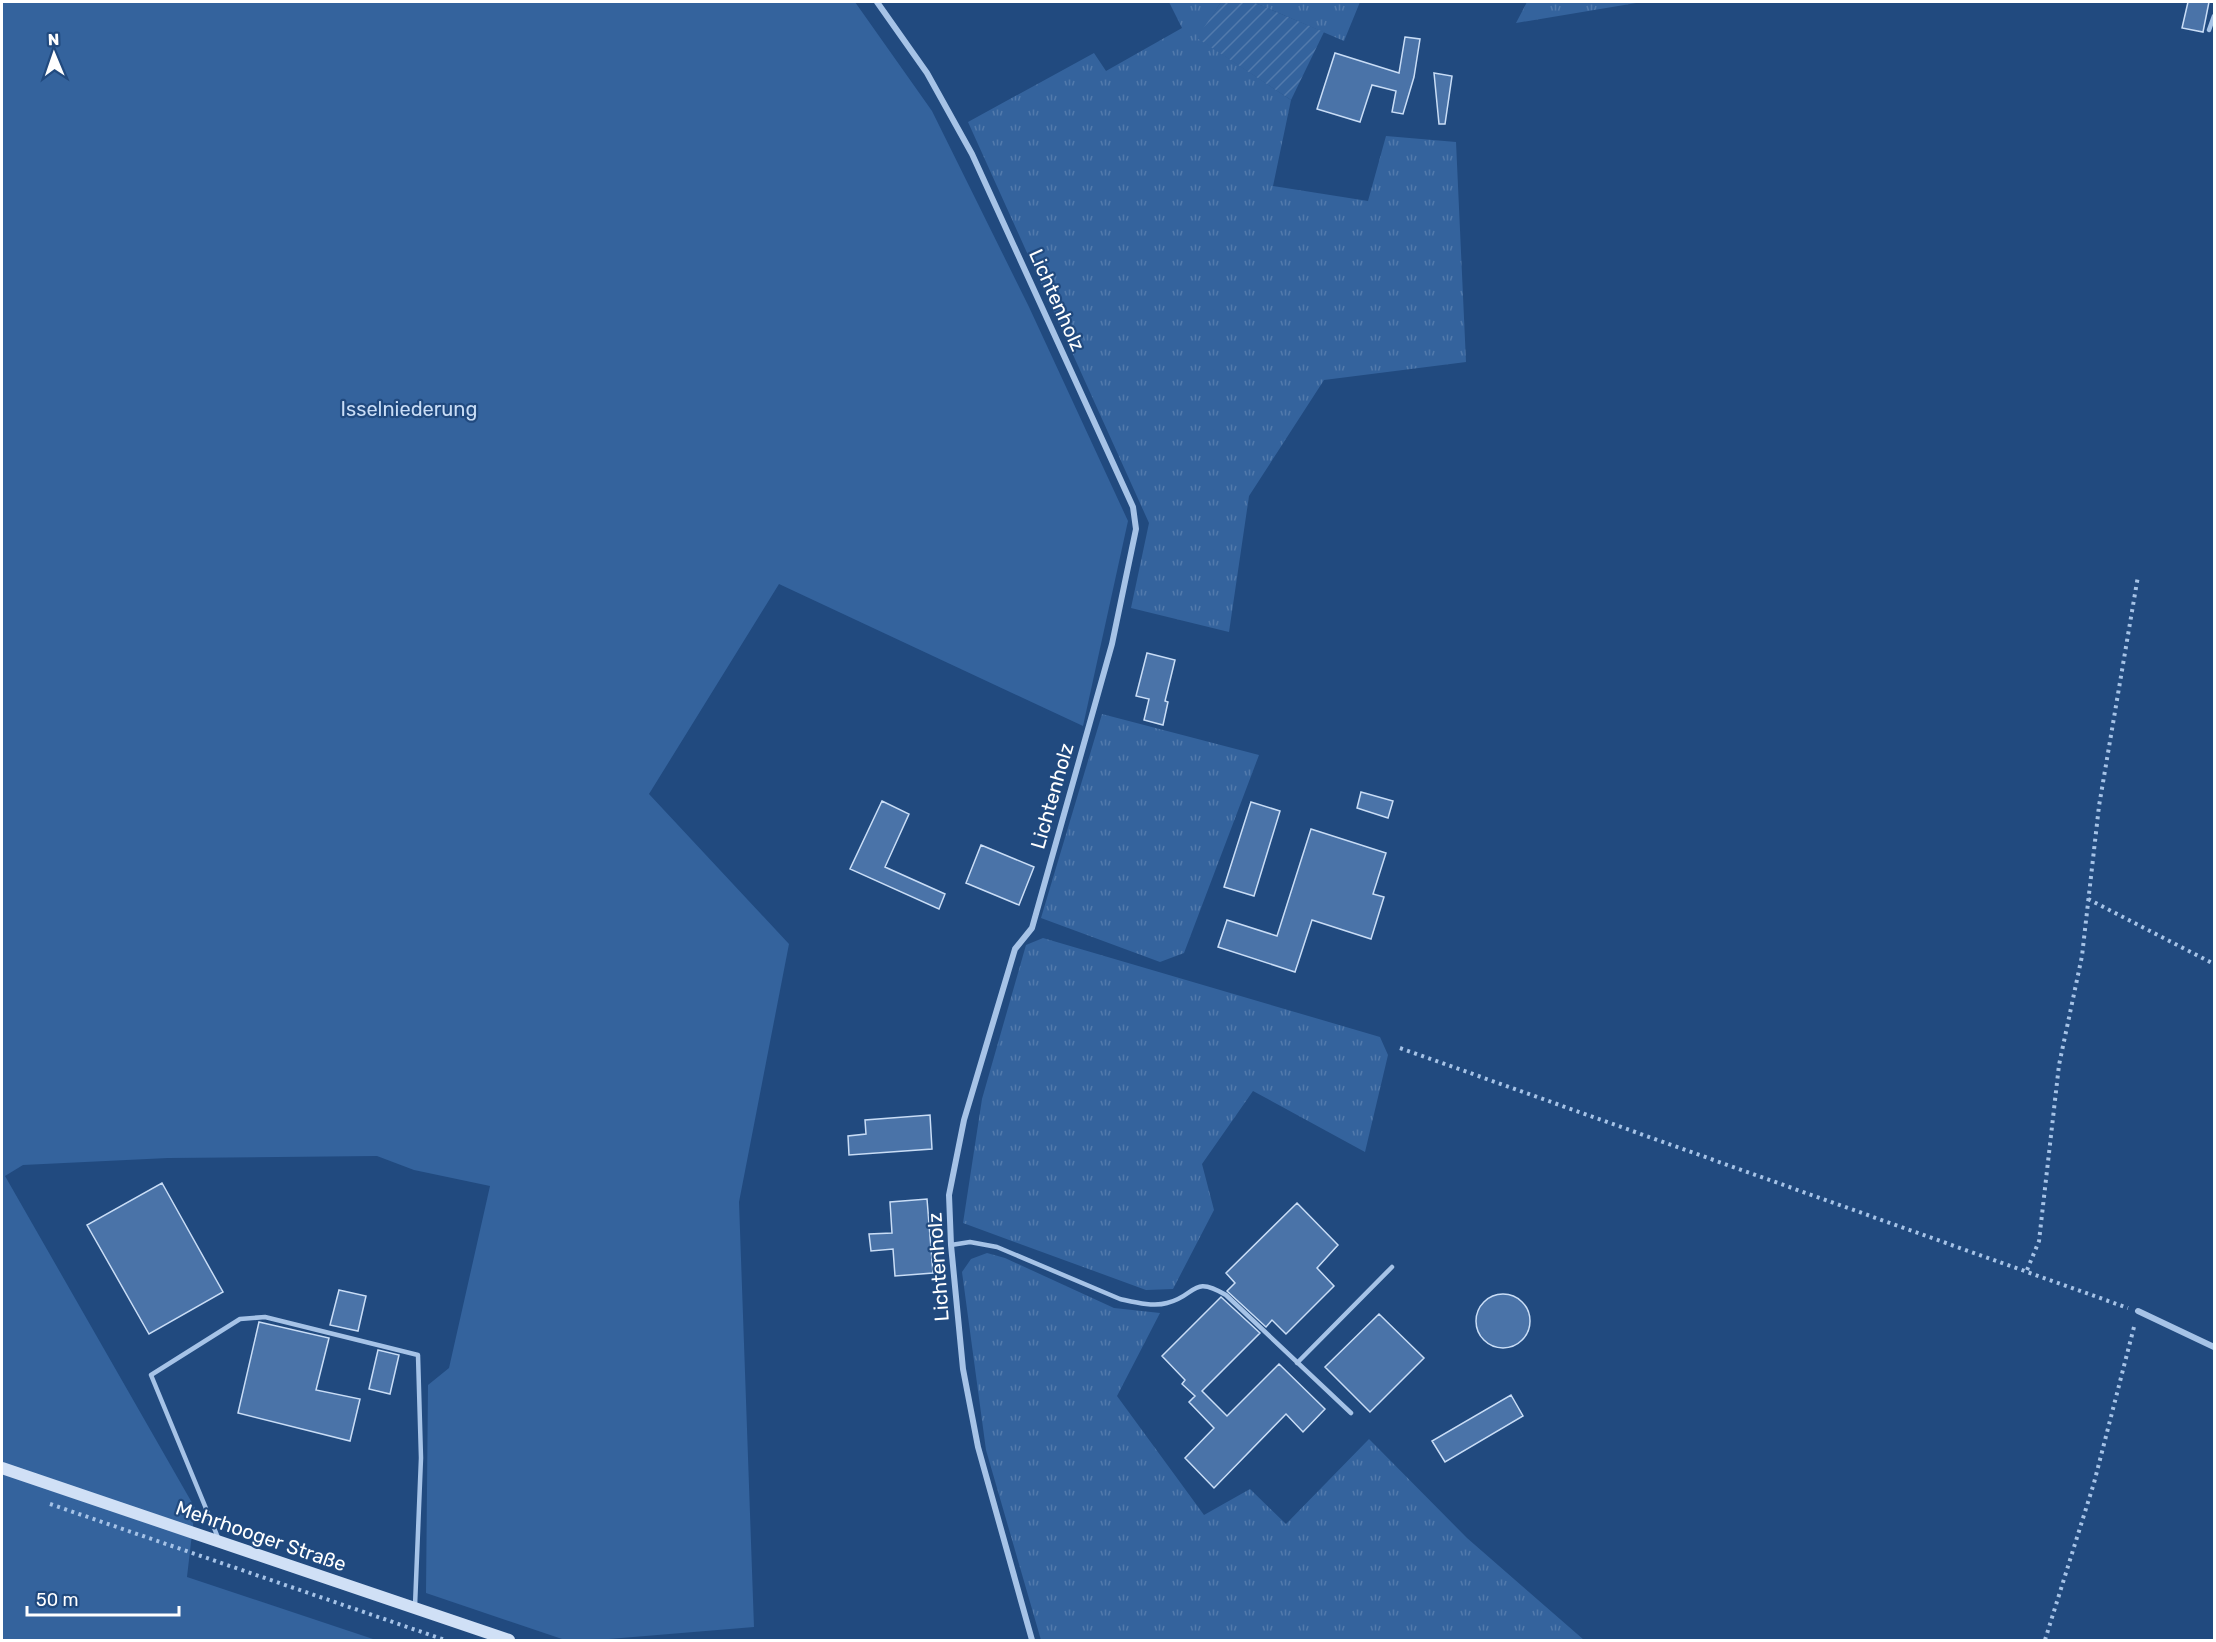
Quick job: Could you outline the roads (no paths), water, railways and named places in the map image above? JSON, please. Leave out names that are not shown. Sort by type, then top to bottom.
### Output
[{"type":"main road","name":"Mehrhooger Straße","points":[[2,1468],[509,1641]]},
{"type":"street","name":"Lichtenholz","points":[[877,2],[927,73],[972,154],[1133,507],[1136,529],[1113,644],[1032,928],[1015,949],[964,1120],[949,1195],[951,1245],[963,1369],[978,1447],[1032,1641]]},
{"type":"street","points":[[2138,1311],[2214,1347]]},
{"type":"lane","points":[[2209,30],[2214,16]]},
{"type":"lane","points":[[951,1245],[970,1242],[997,1247],[1120,1299],[1141,1303],[1167,1304],[1199,1286],[1208,1284],[1226,1295],[1351,1413]]},
{"type":"lane","points":[[1297,1363],[1392,1267]]},
{"type":"lane","points":[[220,1542],[151,1375],[240,1319],[265,1317],[418,1355],[421,1458],[414,1609]]},
{"type":"park label","name":"Isselniederung","points":[[409,409]]}]
